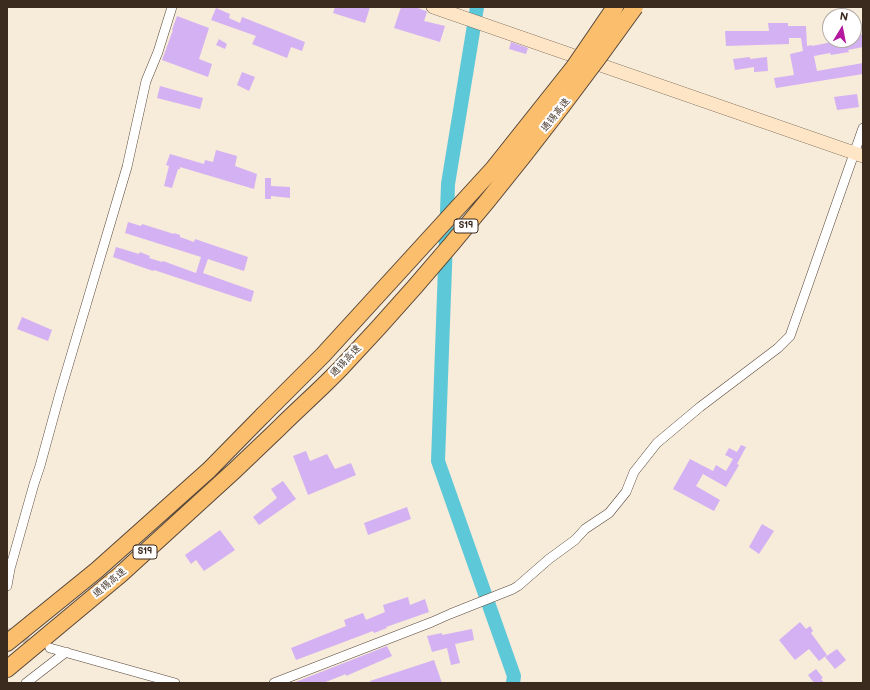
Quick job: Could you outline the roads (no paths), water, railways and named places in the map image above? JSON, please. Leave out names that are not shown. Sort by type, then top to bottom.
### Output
[{"type":"highway","name":"通锡高速","points":[[7,643],[103,564],[209,470],[324,355],[493,169],[574,67],[615,7]]},
{"type":"highway","name":"通锡高速","points":[[7,669],[121,574],[235,470],[340,368],[422,278],[499,188],[582,81],[635,7]]},
{"type":"street","points":[[7,586],[10,569],[60,393],[127,167],[146,81],[158,52],[172,7]]},
{"type":"street","points":[[433,7],[858,154]]},
{"type":"street","points":[[274,683],[513,589],[549,559],[575,540],[585,530],[609,513],[626,492],[634,472],[657,443],[700,407],[778,348],[790,336],[858,154],[863,128]]},
{"type":"street","points":[[50,648],[175,683]]},
{"type":"street","points":[[26,683],[66,652]]},
{"type":"waterway","points":[[477,7],[448,184],[438,461],[514,676],[513,683]]},
{"type":"tunnel","points":[[7,632],[39,644]]}]
